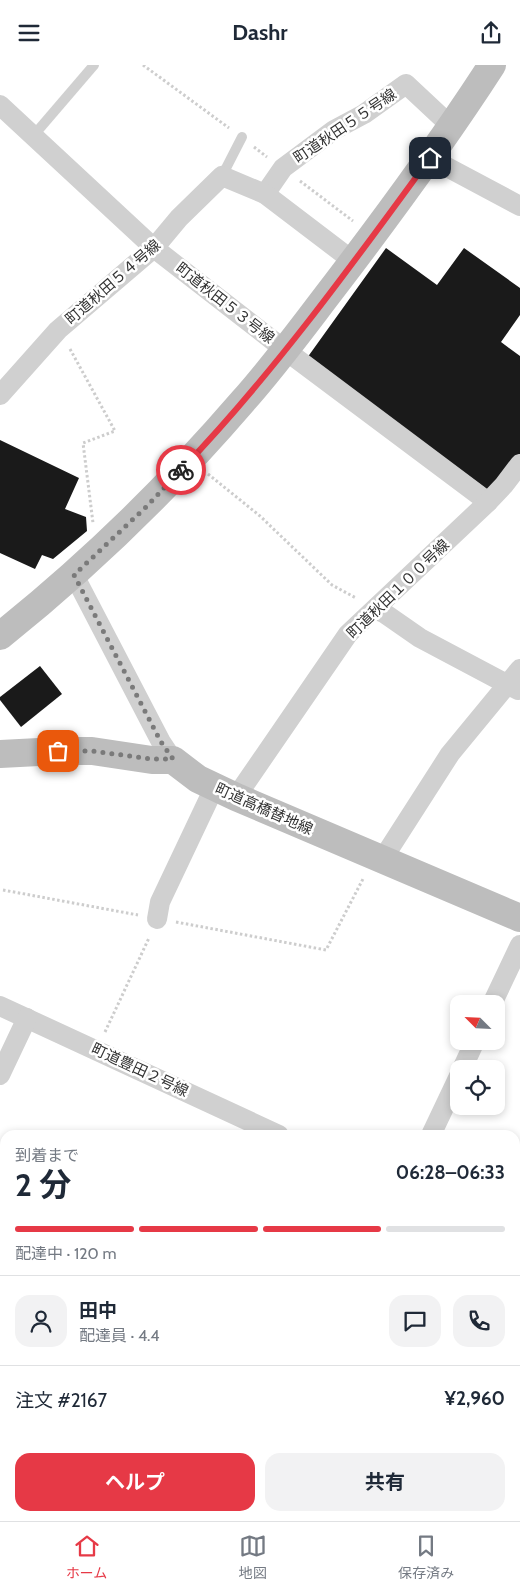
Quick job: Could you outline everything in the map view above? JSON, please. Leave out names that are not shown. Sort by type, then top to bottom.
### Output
[{"type":"main road","points":[[0,636],[74,575],[105,546],[190,460],[244,400],[354,261],[452,127],[492,65]]},
{"type":"main road","points":[[0,754],[92,751],[152,759],[173,759]]},
{"type":"main road","name":"町道高橋替地線","points":[[173,759],[192,775],[225,793],[520,918]]},
{"type":"street","name":"町道秋田５５号線","points":[[264,194],[283,168],[334,130],[364,114],[406,84],[452,127]]},
{"type":"street","name":"町道秋田５３号線","points":[[0,105],[154,249],[488,502]]},
{"type":"street","points":[[430,158],[520,206]]},
{"type":"street","points":[[222,176],[264,194],[354,261]]},
{"type":"street","name":"町道秋田５４号線","points":[[0,395],[58,330],[154,249],[179,218],[222,176]]},
{"type":"street","name":"町道秋田１００号線","points":[[157,919],[160,902],[225,793],[348,634],[488,502],[520,464]]},
{"type":"street","points":[[74,575],[161,742],[173,759]]},
{"type":"street","points":[[375,609],[384,613],[420,638],[516,682],[450,754],[379,858]]},
{"type":"street","points":[[496,995],[520,945]]},
{"type":"street","name":"町道豊田２号線","points":[[0,1006],[268,1130]]},
{"type":"street","points":[[0,1075],[27,1018]]},
{"type":"street","points":[[434,1130],[450,1096]]},
{"type":"lane","points":[[34,135],[94,65]]},
{"type":"lane","points":[[222,176],[242,137]]},
{"type":"path","points":[[143,65],[242,137],[372,236]]},
{"type":"path","points":[[58,330],[78,361],[115,431],[83,443],[92,521],[105,546]]},
{"type":"path","points":[[190,460],[260,516],[332,585],[375,609]]},
{"type":"path","points":[[3,890],[326,950],[379,858]]},
{"type":"path","points":[[96,1050],[157,919]]},
{"type":"building","points":[[386,248],[437,285],[464,248],[520,288],[520,315],[501,342],[520,356],[520,454],[492,493],[307,358]]},
{"type":"building","points":[[0,440],[79,478],[65,509],[86,517],[87,531],[53,559],[42,555],[35,569],[0,553]]},
{"type":"building","points":[[40,666],[62,694],[21,727],[0,700],[0,697]]},
{"type":"way so far","points":[[58,751],[92,751],[152,759],[173,759],[161,742],[74,575],[146,507],[181,470]]},
{"type":"route","points":[[181,470],[244,400],[285,349],[430,158]]}]
